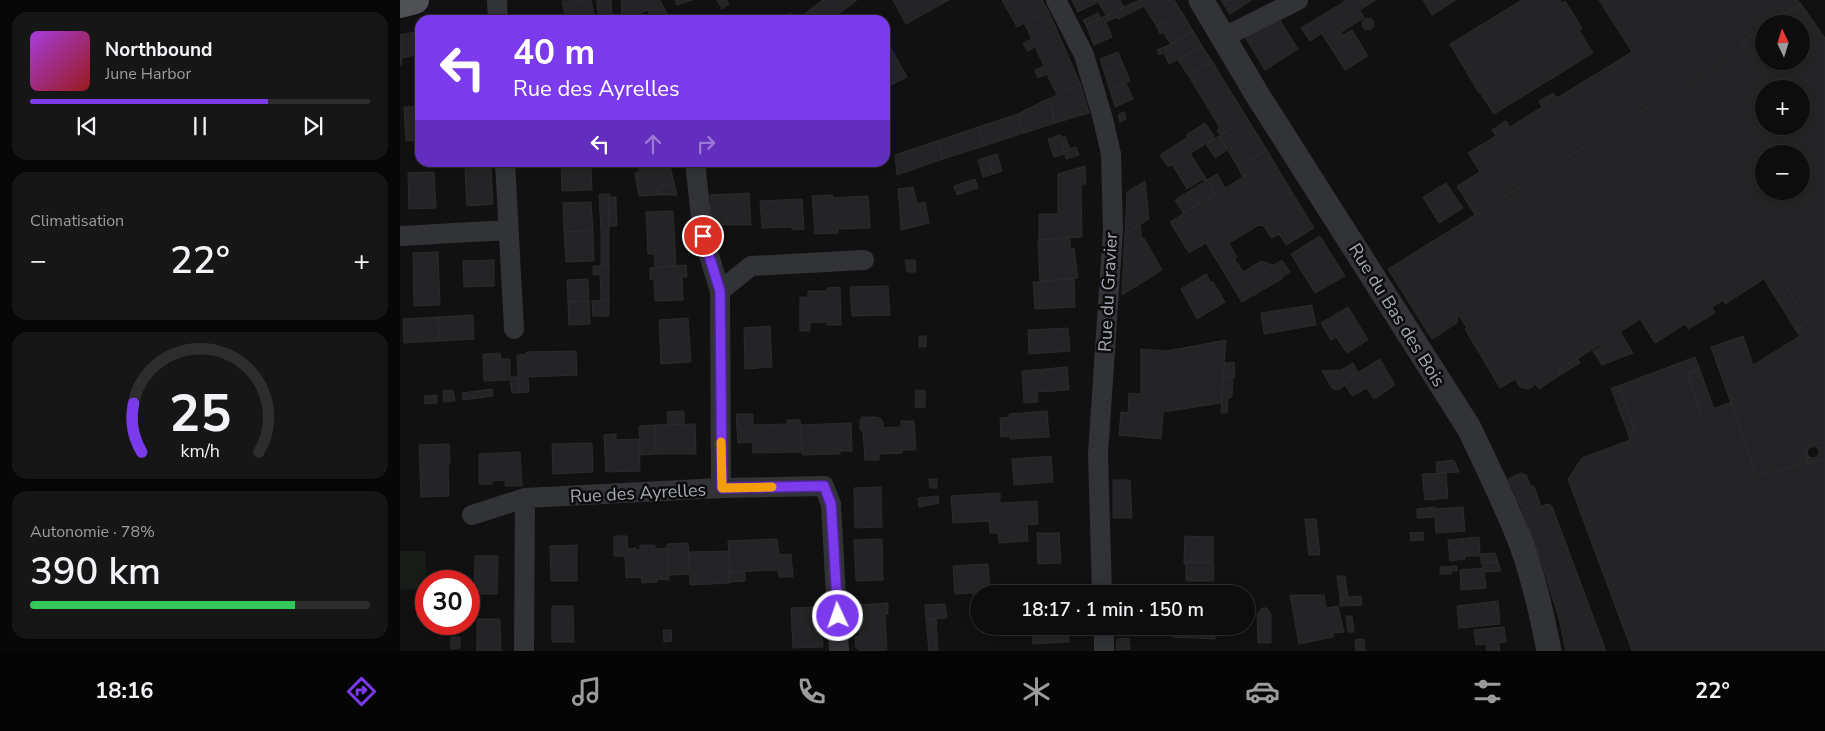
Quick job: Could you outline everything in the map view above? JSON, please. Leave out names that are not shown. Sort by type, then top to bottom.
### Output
[{"type":"main road","points":[[400,4],[415,0]]},
{"type":"street","points":[[497,0],[498,15]]},
{"type":"street","name":"Rue du Gravier","points":[[1056,0],[1084,55],[1111,154],[1113,230],[1098,454],[1102,585]]},
{"type":"street","name":"Rue du Bas des Bois","points":[[1201,0],[1258,96],[1469,428],[1496,483],[1521,545],[1540,606],[1549,651]]},
{"type":"street","points":[[1224,37],[1298,0]]},
{"type":"street","points":[[505,167],[514,329]]},
{"type":"street","points":[[696,167],[703,236],[720,291],[722,488]]},
{"type":"street","points":[[400,236],[508,230]]},
{"type":"street","points":[[720,291],[751,266],[864,260]]},
{"type":"street","name":"Rue des Ayrelles","points":[[472,515],[525,498],[722,488],[824,486],[831,504],[840,651]]},
{"type":"street","points":[[524,651],[525,498]]},
{"type":"street","points":[[1104,635],[1104,651]]},
{"type":"shaded area","points":[[400,551],[426,551],[426,570],[415,570],[415,589],[400,590]]},
{"type":"building","points":[[591,0],[594,15],[565,15],[562,1]]},
{"type":"building","points":[[597,0],[611,0],[612,15],[598,14]]},
{"type":"building","points":[[621,0],[660,0],[668,15],[650,15],[648,10],[640,15],[622,15]]},
{"type":"building","points":[[675,0],[692,0],[677,5]]},
{"type":"building","points":[[717,0],[727,0],[729,4],[722,9]]},
{"type":"building","points":[[823,0],[857,0],[838,15],[802,15]]},
{"type":"building","points":[[893,0],[949,0],[906,24]]},
{"type":"building","points":[[1002,0],[1042,0],[1048,10],[1017,27]]},
{"type":"building","points":[[1072,0],[1120,0],[1124,7],[1106,15],[1098,2],[1078,12]]},
{"type":"building","points":[[1139,0],[1174,0],[1183,14],[1157,27],[1144,6],[1118,19],[1117,17],[1110,20],[1107,15]]},
{"type":"building","points":[[1221,0],[1252,0],[1230,14]]},
{"type":"building","points":[[1347,0],[1376,0],[1310,41],[1301,28]]},
{"type":"building","points":[[1423,0],[1456,0],[1432,15]]},
{"type":"building","points":[[1522,0],[1560,0],[1562,3],[1565,1],[1582,28],[1579,30],[1593,53],[1494,114],[1479,93],[1450,44]]},
{"type":"building","points":[[1599,0],[1797,0],[1801,4],[1784,15],[1755,15],[1755,33],[1741,42],[1745,47],[1475,215],[1457,186],[1480,172],[1468,153],[1496,136],[1492,130],[1506,121],[1510,127],[1542,107],[1539,101],[1553,93],[1557,98],[1632,52]]},
{"type":"building","points":[[1801,4],[1809,15],[1784,15]]},
{"type":"building","points":[[1048,10],[1080,83],[1057,95],[1047,74],[1038,78],[1035,70],[1044,66],[1035,47],[1027,51],[1023,43],[1032,39],[1024,23]]},
{"type":"building","points":[[1360,10],[1364,18],[1341,32],[1343,35],[1352,30],[1368,56],[1345,70],[1322,34]]},
{"type":"building","points":[[1098,13],[1100,18],[1086,25],[1083,20]]},
{"type":"building","points":[[1183,14],[1193,31],[1171,44],[1163,32],[1160,34],[1157,27]]},
{"type":"building","points":[[1107,15],[1110,20],[1106,22],[1112,37],[1094,45],[1086,25]]},
{"type":"building","points":[[1278,17],[1298,49],[1265,70],[1245,37]]},
{"type":"building","points":[[1810,17],[1825,38],[1825,441],[1804,446],[1808,463],[1757,476],[1711,347],[1743,336],[1753,365],[1800,336],[1795,329],[1808,321],[1776,271],[1725,304],[1723,300],[1712,307],[1715,313],[1688,329],[1685,324],[1655,343],[1640,319],[1620,332],[1633,353],[1602,365],[1593,351],[1602,346],[1601,344],[1558,371],[1560,375],[1539,389],[1536,384],[1529,389],[1520,387],[1515,379],[1500,388],[1458,314],[1457,323],[1432,339],[1388,269],[1745,47],[1741,42],[1755,33],[1755,70],[1810,70]]},
{"type":"building","points":[[1366,18],[1370,18],[1374,24],[1370,30],[1366,30],[1362,26],[1362,22]]},
{"type":"building","points":[[1193,31],[1202,46],[1169,64],[1164,53],[1159,55],[1157,50]]},
{"type":"building","points":[[415,32],[415,55],[401,58],[402,64],[400,65],[400,35]]},
{"type":"building","points":[[1202,46],[1212,61],[1188,75],[1178,60]]},
{"type":"building","points":[[890,47],[907,77],[890,86]]},
{"type":"building","points":[[1118,52],[1123,64],[1104,71],[1100,59]]},
{"type":"building","points":[[1212,61],[1247,118],[1220,135],[1217,130],[1220,128],[1188,75]]},
{"type":"building","points":[[1123,64],[1130,81],[1110,90],[1104,71]]},
{"type":"building","points":[[1080,83],[1089,113],[1055,123],[1049,99]]},
{"type":"building","points":[[1126,83],[1133,99],[1115,107],[1110,90]]},
{"type":"building","points":[[1049,98],[1055,123],[1024,133],[1018,114]]},
{"type":"building","points":[[415,106],[415,140],[406,141],[404,107]]},
{"type":"building","points":[[1124,112],[1126,119],[1120,122],[1118,115]]},
{"type":"building","points":[[1018,114],[1024,133],[984,146],[978,127]]},
{"type":"building","points":[[1247,118],[1267,150],[1238,167],[1219,136]]},
{"type":"building","points":[[1205,123],[1215,138],[1168,167],[1160,155],[1188,137],[1186,135]]},
{"type":"building","points":[[978,127],[984,146],[943,159],[937,141]]},
{"type":"building","points":[[1060,135],[1064,154],[1054,157],[1048,139]]},
{"type":"building","points":[[1065,136],[1070,149],[1076,147],[1079,155],[1066,159],[1061,138]]},
{"type":"building","points":[[1219,136],[1227,150],[1215,158],[1206,144]]},
{"type":"building","points":[[937,141],[943,159],[897,175],[895,155]]},
{"type":"building","points":[[1267,150],[1272,159],[1243,177],[1238,167]]},
{"type":"building","points":[[1190,153],[1207,180],[1205,182],[1203,179],[1187,189],[1172,164]]},
{"type":"building","points":[[997,154],[1002,171],[993,174],[987,157]]},
{"type":"building","points":[[987,157],[993,174],[983,177],[978,160]]},
{"type":"building","points":[[1272,159],[1292,192],[1189,253],[1170,222]]},
{"type":"building","points":[[1085,166],[1086,184],[1081,184],[1082,237],[1039,240],[1039,214],[1058,214],[1058,174]]},
{"type":"building","points":[[561,167],[591,167],[592,190],[562,191]]},
{"type":"building","points":[[638,167],[670,167],[674,183],[657,187],[659,195],[639,196],[635,173],[639,172]]},
{"type":"building","points":[[491,168],[493,204],[467,206],[465,169]]},
{"type":"building","points":[[434,172],[436,208],[409,209],[408,173]]},
{"type":"building","points":[[1217,174],[1225,188],[1216,194],[1207,180]]},
{"type":"building","points":[[975,179],[978,188],[957,195],[954,186]]},
{"type":"building","points":[[1207,180],[1216,194],[1200,204],[1191,190]]},
{"type":"building","points":[[1145,181],[1149,219],[1125,234],[1127,192]]},
{"type":"building","points":[[674,183],[677,195],[659,195],[657,187]]},
{"type":"building","points":[[1446,183],[1463,208],[1439,223],[1423,197]]},
{"type":"building","points":[[913,187],[917,204],[925,202],[929,223],[901,230],[898,189]]},
{"type":"building","points":[[1191,190],[1200,204],[1183,213],[1175,200]]},
{"type":"building","points":[[1292,192],[1314,228],[1286,245],[1279,234],[1271,238],[1264,226],[1259,225],[1229,243],[1237,257],[1234,258],[1243,272],[1261,261],[1273,265],[1234,289],[1206,243]]},
{"type":"building","points":[[749,193],[751,225],[722,225],[722,229],[712,230],[710,195]]},
{"type":"building","points":[[599,194],[610,194],[609,230],[601,230]]},
{"type":"building","points":[[833,195],[833,198],[868,196],[870,228],[838,229],[838,233],[815,234],[812,196]]},
{"type":"building","points":[[610,197],[616,197],[616,203],[609,203]]},
{"type":"building","points":[[802,199],[804,229],[792,230],[792,227],[762,228],[760,201]]},
{"type":"building","points":[[591,202],[593,230],[564,232],[563,203]]},
{"type":"building","points":[[609,203],[616,203],[617,226],[609,226]]},
{"type":"building","points":[[673,211],[676,266],[655,267],[654,254],[648,254],[646,212]]},
{"type":"building","points":[[1140,225],[1142,239],[1124,249],[1125,234]]},
{"type":"building","points":[[593,230],[594,261],[566,262],[564,232]]},
{"type":"building","points":[[601,230],[609,230],[609,265],[601,266]]},
{"type":"building","points":[[1320,236],[1345,276],[1315,293],[1291,254]]},
{"type":"building","points":[[1070,237],[1070,248],[1074,248],[1078,278],[1040,281],[1038,240]]},
{"type":"building","points":[[1144,238],[1162,270],[1122,295],[1124,249]]},
{"type":"building","points":[[438,252],[440,305],[414,306],[413,253]]},
{"type":"building","points":[[494,260],[494,286],[464,287],[463,261]]},
{"type":"building","points":[[905,260],[915,260],[916,272],[907,272]]},
{"type":"building","points":[[1282,260],[1290,272],[1282,277],[1282,279],[1242,302],[1234,289]]},
{"type":"building","points":[[609,265],[609,300],[601,300],[600,274],[593,275],[593,266]]},
{"type":"building","points":[[686,265],[687,277],[682,277],[683,300],[655,301],[654,280],[650,279],[650,268]]},
{"type":"building","points":[[1776,271],[1808,321],[1795,329],[1764,279]]},
{"type":"building","points":[[1206,274],[1225,302],[1197,319],[1181,289]]},
{"type":"building","points":[[588,279],[589,301],[568,302],[567,280]]},
{"type":"building","points":[[1074,279],[1075,307],[1035,309],[1033,282]]},
{"type":"building","points":[[888,286],[890,315],[852,316],[850,287]]},
{"type":"building","points":[[840,287],[841,325],[827,325],[827,322],[810,323],[810,331],[800,331],[800,297],[808,297],[808,291],[827,291],[827,288]]},
{"type":"building","points":[[609,300],[609,316],[593,316],[592,301]]},
{"type":"building","points":[[589,301],[590,324],[569,325],[568,302]]},
{"type":"building","points":[[1312,305],[1316,325],[1264,334],[1261,313]]},
{"type":"building","points":[[1348,307],[1368,340],[1347,353],[1336,337],[1331,340],[1321,323]]},
{"type":"building","points":[[473,315],[474,339],[440,341],[438,317]]},
{"type":"building","points":[[438,317],[440,341],[404,343],[403,319]]},
{"type":"building","points":[[688,318],[691,362],[661,364],[659,320]]},
{"type":"building","points":[[770,326],[772,367],[745,369],[744,328]]},
{"type":"building","points":[[1068,328],[1070,351],[1029,354],[1028,330]]},
{"type":"building","points":[[919,336],[926,336],[926,347],[919,347]]},
{"type":"building","points":[[1226,340],[1221,403],[1163,412],[1161,439],[1119,435],[1121,412],[1128,413],[1129,393],[1141,394],[1141,349],[1167,351]]},
{"type":"building","points":[[576,351],[577,375],[528,377],[529,392],[519,393],[517,355],[526,354],[527,352]]},
{"type":"building","points":[[500,353],[501,359],[510,359],[510,377],[518,377],[519,393],[512,393],[510,380],[484,381],[483,354]]},
{"type":"building","points":[[1695,357],[1700,370],[1688,374],[1701,413],[1732,402],[1757,476],[1825,458],[1825,651],[1632,651],[1568,479],[1582,458],[1630,440],[1628,433],[1635,430],[1618,386]]},
{"type":"building","points":[[1577,358],[1580,363],[1560,375],[1558,371]]},
{"type":"building","points":[[1380,359],[1395,385],[1374,399],[1367,388],[1352,396],[1343,382]]},
{"type":"building","points":[[1234,362],[1235,377],[1223,378],[1224,363]]},
{"type":"building","points":[[1353,363],[1358,373],[1343,382],[1345,385],[1338,390],[1332,388],[1322,371],[1341,370]]},
{"type":"building","points":[[1067,367],[1069,390],[1037,392],[1038,402],[1024,403],[1022,371]]},
{"type":"building","points":[[1700,370],[1714,409],[1701,413],[1688,374]]},
{"type":"building","points":[[1233,377],[1232,397],[1228,398],[1227,413],[1221,413],[1223,378]]},
{"type":"building","points":[[1618,386],[1635,430],[1628,433],[1611,388]]},
{"type":"building","points":[[492,389],[493,396],[463,400],[462,393]]},
{"type":"building","points":[[453,390],[455,401],[444,402],[443,391]]},
{"type":"building","points":[[916,390],[925,391],[925,408],[915,407]]},
{"type":"building","points":[[437,395],[437,403],[425,404],[424,396]]},
{"type":"building","points":[[684,411],[684,424],[668,425],[667,412]]},
{"type":"building","points":[[1047,411],[1049,437],[1010,439],[1010,436],[1001,437],[1000,418],[1009,417],[1009,414]]},
{"type":"building","points":[[736,414],[753,414],[753,425],[787,424],[787,420],[800,420],[802,452],[753,453],[752,442],[738,443]]},
{"type":"building","points":[[862,417],[880,418],[883,422],[883,428],[901,427],[901,421],[914,421],[916,450],[902,450],[902,453],[879,454],[879,460],[865,460],[863,432],[860,429]]},
{"type":"building","points":[[851,423],[852,451],[840,451],[840,454],[802,455],[801,425]]},
{"type":"building","points":[[695,424],[696,454],[656,454],[655,425]]},
{"type":"building","points":[[655,425],[656,454],[640,455],[639,426]]},
{"type":"building","points":[[616,434],[616,440],[639,439],[640,471],[606,472],[604,435]]},
{"type":"building","points":[[1825,441],[1825,458],[1808,463],[1804,446]],"holes":[[[1814,446],[1819,449],[1817,457],[1812,458],[1808,456],[1807,451],[1809,448]]]},
{"type":"building","points":[[592,443],[593,472],[553,474],[552,444]]},
{"type":"building","points":[[449,444],[449,496],[421,497],[419,445]]},
{"type":"building","points":[[520,452],[522,486],[505,486],[505,480],[492,481],[492,484],[479,484],[479,454]]},
{"type":"building","points":[[1051,456],[1053,482],[1014,485],[1012,459]]},
{"type":"building","points":[[1454,460],[1459,472],[1437,473],[1436,462]]},
{"type":"building","points":[[1446,473],[1448,498],[1425,500],[1422,474]]},
{"type":"building","points":[[1521,473],[1526,475],[1530,485],[1534,487],[1541,506],[1548,504],[1552,506],[1606,651],[1566,651],[1560,622],[1542,563],[1524,514],[1508,479]]},
{"type":"building","points":[[929,479],[937,479],[937,488],[930,488]]},
{"type":"building","points":[[1113,480],[1130,480],[1132,518],[1113,518]]},
{"type":"building","points":[[881,487],[882,527],[855,528],[854,488]]},
{"type":"building","points":[[1000,493],[1000,503],[1037,501],[1038,524],[1027,525],[1028,541],[999,543],[998,533],[990,533],[989,521],[953,523],[951,496]]},
{"type":"building","points":[[938,496],[939,503],[919,507],[918,498]]},
{"type":"building","points":[[1435,507],[1434,509],[1463,507],[1465,531],[1436,533],[1435,517],[1417,518],[1417,509]]},
{"type":"building","points":[[1305,519],[1316,519],[1320,555],[1309,555]]},
{"type":"building","points":[[1423,532],[1424,540],[1411,541],[1410,533]]},
{"type":"building","points":[[1037,533],[1059,533],[1061,563],[1038,564]]},
{"type":"building","points":[[614,536],[627,536],[628,549],[636,548],[636,550],[640,550],[640,545],[655,545],[655,549],[667,548],[669,580],[657,579],[657,582],[642,583],[641,577],[626,578],[625,556],[614,556]]},
{"type":"building","points":[[1185,536],[1213,537],[1213,562],[1184,562]]},
{"type":"building","points":[[1479,537],[1480,554],[1495,553],[1498,562],[1481,564],[1481,556],[1465,556],[1465,559],[1450,561],[1448,540]]},
{"type":"building","points":[[777,539],[779,555],[791,554],[793,577],[779,577],[778,570],[730,572],[728,541]]},
{"type":"building","points":[[882,539],[883,580],[856,581],[854,540]]},
{"type":"building","points":[[688,543],[690,574],[669,575],[667,544]]},
{"type":"building","points":[[577,545],[577,581],[551,581],[550,546]]},
{"type":"building","points":[[729,551],[730,583],[690,585],[689,552]]},
{"type":"building","points":[[475,556],[498,556],[497,594],[480,594],[480,570],[475,570]]},
{"type":"building","points":[[1184,562],[1213,562],[1214,581],[1186,581],[1186,565]]},
{"type":"building","points":[[1498,562],[1501,571],[1484,572],[1486,588],[1461,590],[1460,570],[1483,568],[1483,563]]},
{"type":"building","points":[[988,564],[990,585],[970,585],[970,593],[955,594],[953,566]]},
{"type":"building","points":[[1457,566],[1457,571],[1451,571],[1451,574],[1440,574],[1440,567]]},
{"type":"building","points":[[730,572],[745,572],[745,581],[730,582]]},
{"type":"building","points":[[1337,576],[1345,576],[1348,597],[1340,598]]},
{"type":"building","points":[[1290,595],[1324,595],[1326,608],[1338,606],[1344,632],[1333,633],[1333,637],[1299,644]]},
{"type":"building","points":[[1361,596],[1362,605],[1340,606],[1340,598]]},
{"type":"building","points":[[1498,601],[1500,624],[1459,628],[1457,606]]},
{"type":"building","points":[[888,603],[888,614],[885,614],[887,650],[859,651],[856,648],[855,637],[859,636],[858,605]]},
{"type":"building","points":[[945,604],[947,618],[926,619],[925,605]]},
{"type":"building","points":[[552,606],[573,606],[574,642],[552,642]]},
{"type":"building","points":[[821,607],[823,647],[793,648],[791,608]]},
{"type":"building","points":[[1262,608],[1267,608],[1271,614],[1271,643],[1258,643],[1257,614]]},
{"type":"building","points":[[1346,616],[1352,616],[1354,632],[1348,632]]},
{"type":"building","points":[[480,619],[500,619],[501,651],[477,651]]},
{"type":"building","points":[[926,619],[936,619],[938,651],[929,651]]},
{"type":"building","points":[[1504,627],[1506,642],[1499,643],[1500,651],[1487,651],[1486,644],[1476,645],[1474,630]]},
{"type":"building","points":[[663,630],[671,630],[672,641],[664,642]]},
{"type":"building","points":[[1032,635],[1068,635],[1069,642],[1033,644]]},
{"type":"building","points":[[1173,635],[1215,635],[1215,639],[1173,637]]},
{"type":"building","points":[[451,637],[460,637],[460,648],[451,649]]},
{"type":"building","points":[[1129,638],[1130,649],[1116,650],[1117,639]]},
{"type":"building","points":[[1364,639],[1365,651],[1356,651],[1355,640]]},
{"type":"slow traffic","points":[[721,442],[722,488],[772,487]]},
{"type":"route","points":[[703,236],[720,291],[722,488],[824,486],[831,504],[838,616]]}]
